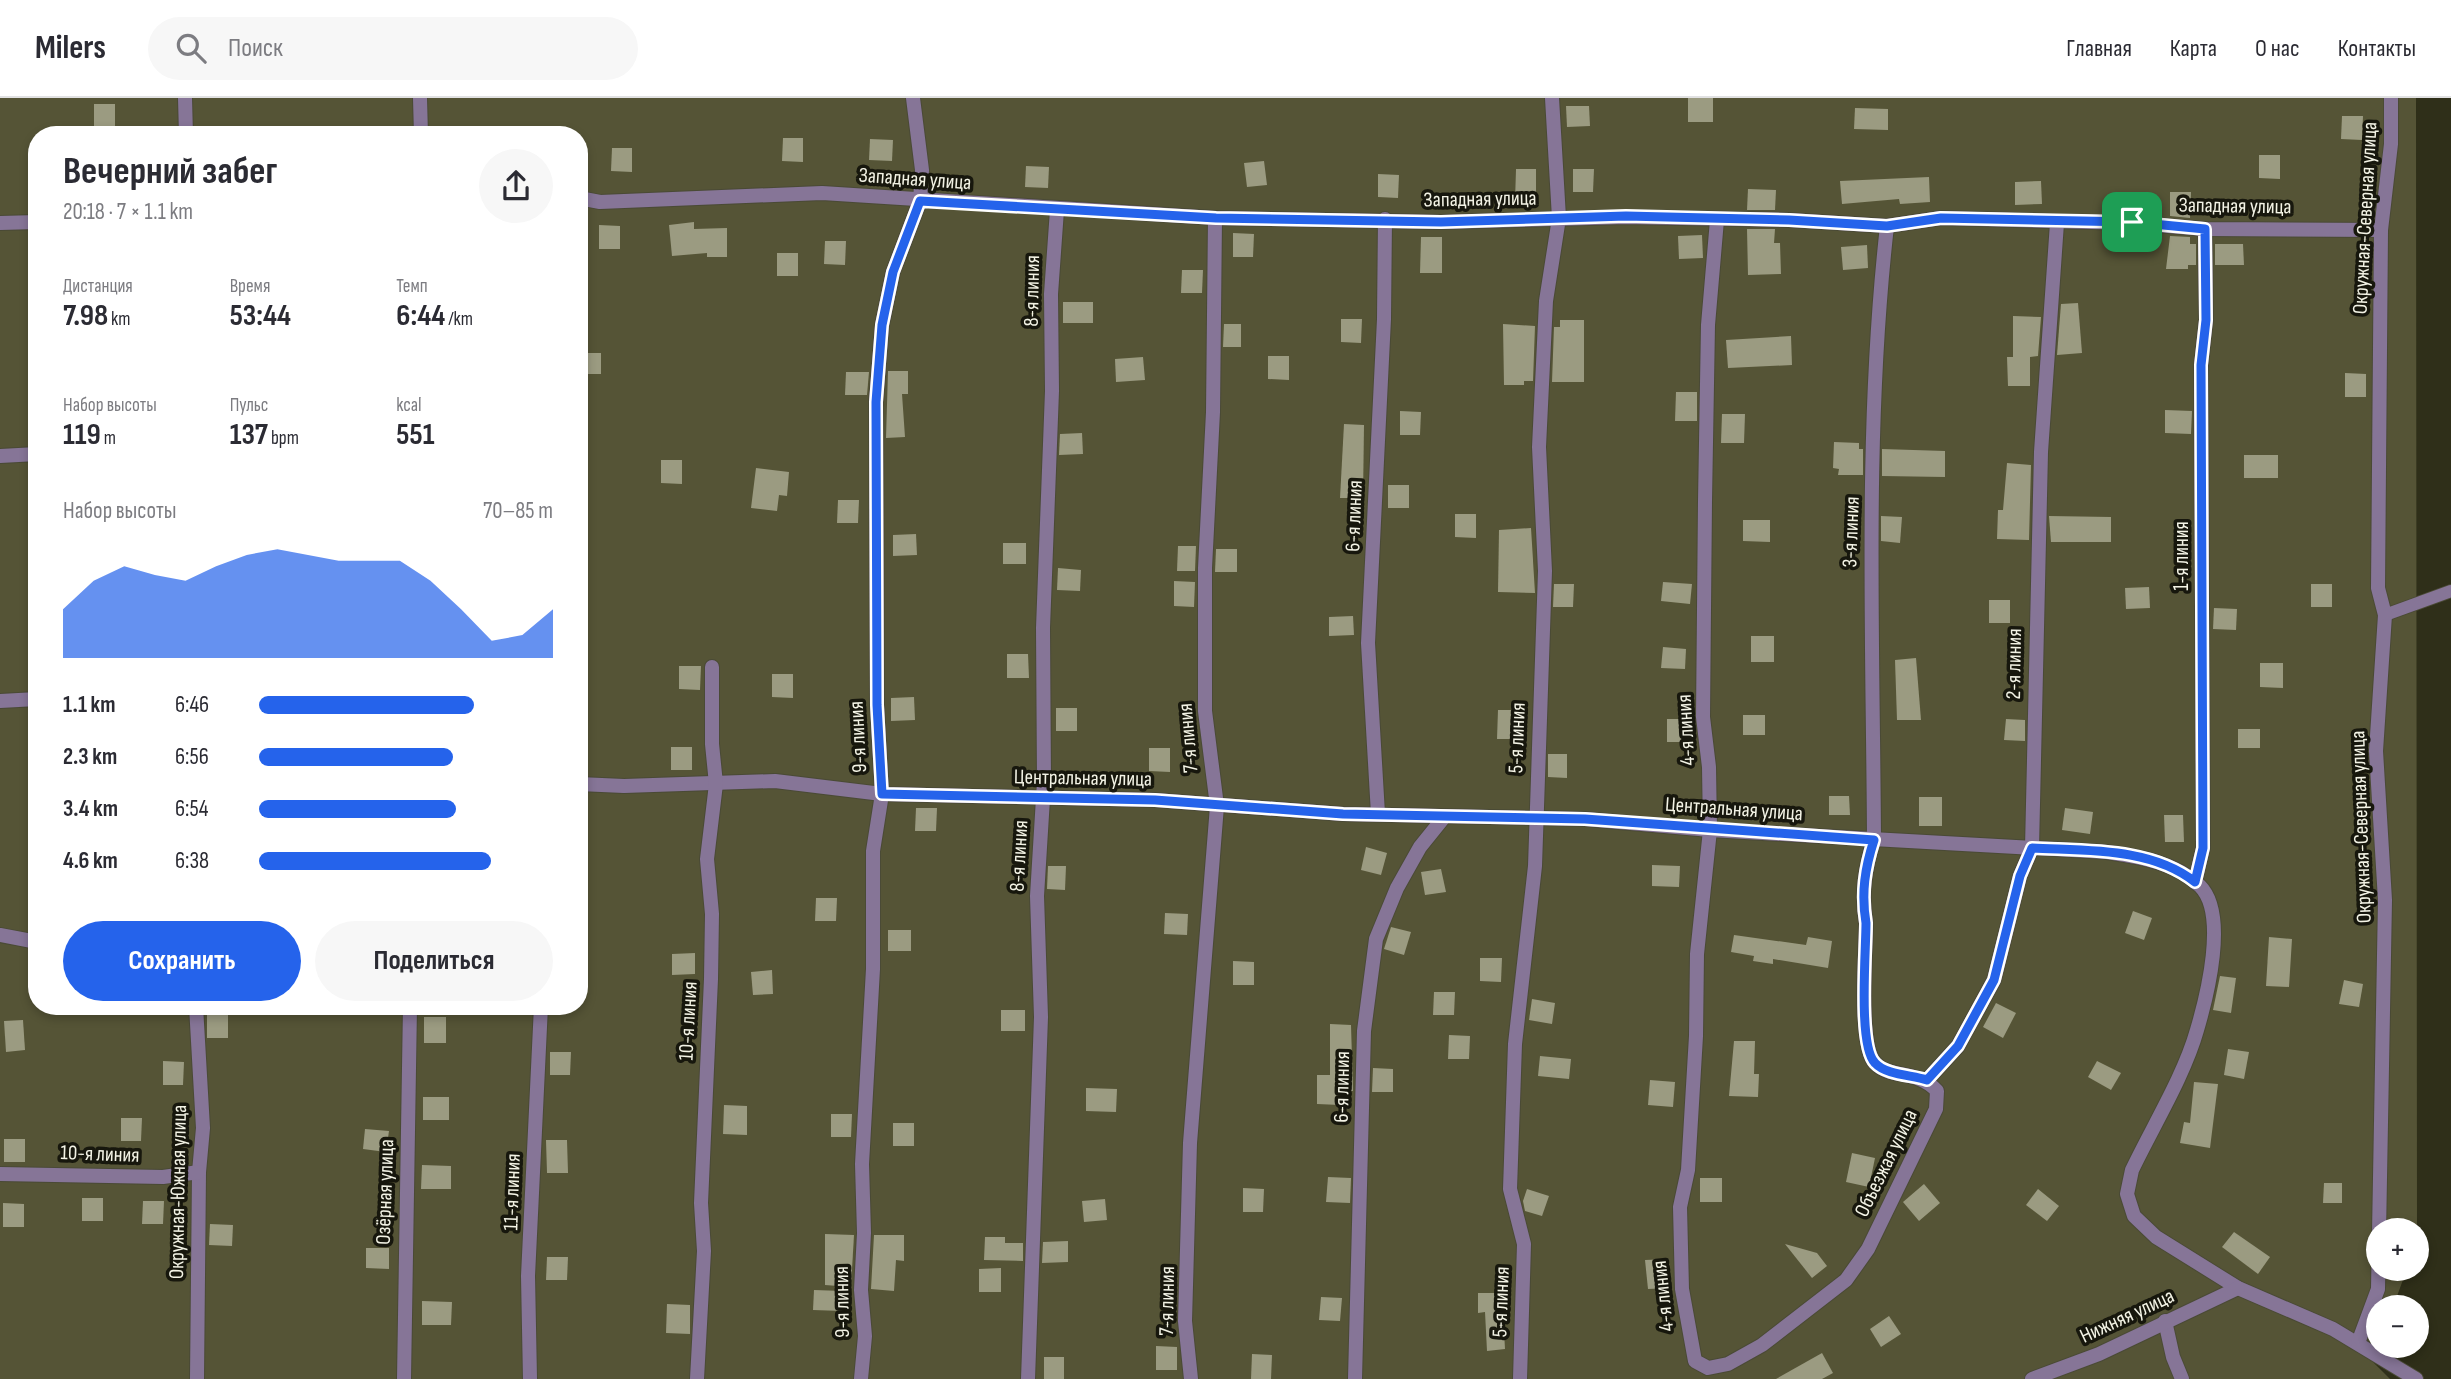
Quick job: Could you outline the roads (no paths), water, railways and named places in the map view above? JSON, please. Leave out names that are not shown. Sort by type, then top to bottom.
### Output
[{"type":"street","points":[[185,98],[186,126]]},
{"type":"street","points":[[420,98],[421,126]]},
{"type":"street","name":"9-я линия","points":[[861,1379],[865,1336],[861,1290],[864,1233],[862,1164],[873,969],[873,851],[882,794],[877,705],[876,402],[882,325],[893,272],[920,201],[922,170],[913,98]]},
{"type":"street","name":"5-я линия","points":[[1520,1379],[1524,1244],[1510,1189],[1515,1044],[1530,927],[1545,571],[1539,447],[1546,301],[1559,218],[1552,98]]},
{"type":"street","name":"Окружная-Северная улица","points":[[2358,1343],[2378,1289],[2385,900],[2376,751],[2385,615],[2378,575],[2381,230],[2391,144],[2391,98]]},
{"type":"street","name":"Западная улица","points":[[588,200],[600,202],[822,193],[1216,218],[1454,222],[1626,216],[1789,220],[1887,226],[1941,218],[2057,223],[2132,222],[2205,229],[2381,230]]},
{"type":"street","name":"8-я линия","points":[[1028,1379],[1041,1017],[1037,896],[1043,799],[1043,628],[1052,391],[1051,295],[1057,210]]},
{"type":"street","name":"7-я линия","points":[[1191,1379],[1185,1321],[1190,1143],[1217,806],[1205,711],[1205,568],[1213,412],[1216,218]]},
{"type":"street","name":"6-я линия","points":[[1378,814],[1368,643],[1384,319],[1385,219]]},
{"type":"street","name":"4-я линия","points":[[1695,1361],[1682,1289],[1680,1207],[1688,1170],[1696,1036],[1697,954],[1710,830],[1709,766],[1703,717],[1705,501],[1708,325],[1713,240],[1717,220]]},
{"type":"street","points":[[0,223],[28,222]]},
{"type":"street","name":"2-я линия","points":[[1927,1080],[1958,1046],[1994,980],[2020,876],[2032,848],[2035,635],[2043,416],[2057,223]]},
{"type":"street","name":"3-я линия","points":[[1874,840],[1871,579],[1877,363],[1887,226]]},
{"type":"street","name":"1-я линия","points":[[2195,882],[2203,848],[2201,365],[2206,320],[2205,229]]},
{"type":"street","points":[[0,456],[28,454]]},
{"type":"street","name":"10-я линия","points":[[697,1379],[704,1251],[701,1203],[711,979],[712,914],[708,859],[716,784],[712,744],[712,667]]},
{"type":"street","points":[[0,701],[28,699]]},
{"type":"street","name":"Центральная улица","points":[[588,784],[775,781],[882,794],[1155,800],[1217,806],[1378,814],[1585,819],[1710,830],[2107,852],[2144,858],[2180,870],[2195,882]]},
{"type":"street","name":"6-я линия","points":[[1356,1379],[1364,1031],[1376,939],[1397,888],[1420,847],[1445,816]]},
{"type":"street","points":[[1874,840],[1865,869],[1863,904],[1866,923],[1865,1042],[1874,1063],[1886,1070],[1927,1080]]},
{"type":"street","points":[[2195,882],[2202,888],[2213,915],[2214,948],[2197,1031],[2132,1170],[2127,1194],[2134,1216],[2156,1237],[2238,1288],[2333,1329],[2416,1379]]},
{"type":"street","points":[[0,935],[28,940]]},
{"type":"street","name":"Окружная-Южная улица","points":[[197,1015],[203,1128],[199,1172],[197,1379]]},
{"type":"street","name":"Озёрная улица","points":[[404,1379],[410,1015]]},
{"type":"street","name":"11-я линия","points":[[530,1379],[528,1276],[541,1015]]},
{"type":"street","name":"Объезжая улица","points":[[1695,1361],[1708,1368],[1727,1364],[1762,1345],[1846,1280],[1868,1249],[1936,1109],[1937,1091],[1927,1080]]},
{"type":"street","name":"10-я линия","points":[[0,1174],[163,1177],[199,1172]]},
{"type":"street","name":"Нижняя улица","points":[[2032,1379],[2099,1354],[2238,1288]]},
{"type":"street","points":[[2165,1321],[2173,1357],[2182,1379]]},
{"type":"lane","points":[[2385,615],[2451,591]]}]
